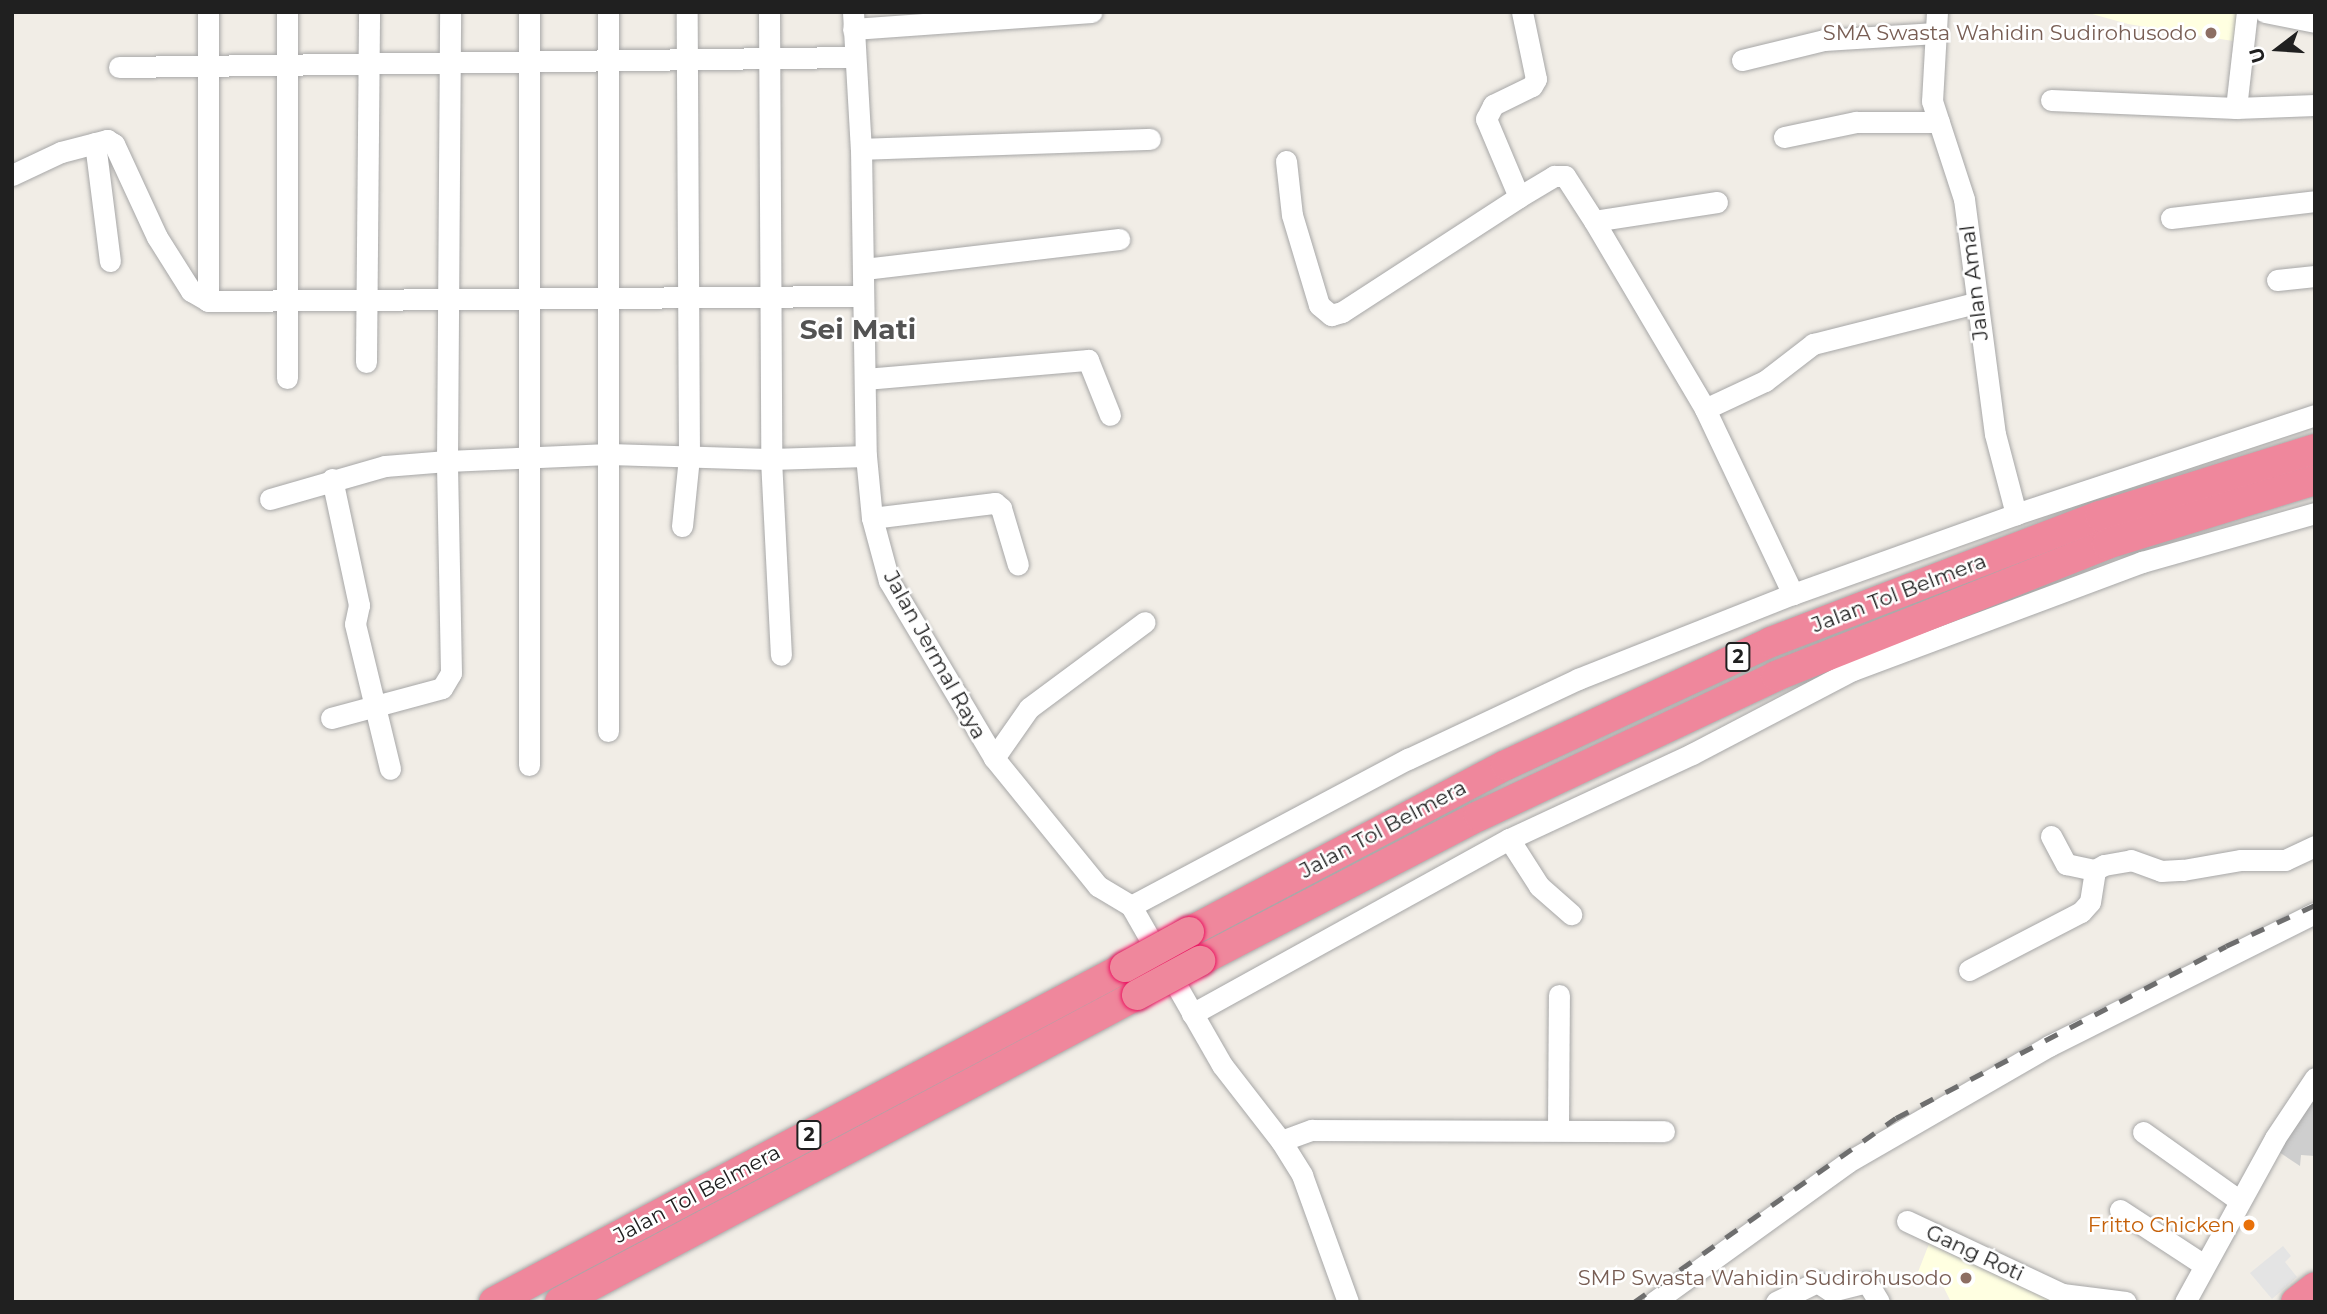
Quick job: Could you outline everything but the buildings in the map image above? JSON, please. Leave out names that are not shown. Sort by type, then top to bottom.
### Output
[{"type":"highway","name":"Jalan Tol Belmera","points":[[494,1302],[1506,765],[1771,642],[2100,516],[2315,449]]},
{"type":"highway","name":"Jalan Tol Belmera","points":[[560,1302],[1200,961],[1479,816],[1776,676],[2108,544],[2315,480]]},
{"type":"highway","points":[[2296,1302],[2315,1287]]},
{"type":"street","points":[[208,12],[208,301]]},
{"type":"street","points":[[287,12],[287,378]]},
{"type":"street","points":[[366,362],[369,12]]},
{"type":"street","points":[[331,718],[448,682],[450,12]]},
{"type":"street","points":[[529,12],[529,765]]},
{"type":"street","points":[[608,12],[608,731]]},
{"type":"street","points":[[682,526],[689,457],[687,12]]},
{"type":"street","points":[[769,12],[771,459],[781,656]]},
{"type":"street","points":[[853,20],[1091,12]]},
{"type":"street","points":[[1519,197],[1486,119],[1493,106],[1532,86],[1536,79],[1522,12]]},
{"type":"street","points":[[2236,108],[2247,12]]},
{"type":"street","points":[[2265,12],[2315,22]]},
{"type":"street","name":"Jalan Jermal Raya","points":[[853,20],[852,57],[861,149],[866,456],[872,518],[889,581],[994,758],[1098,886],[1130,906]]},
{"type":"street","points":[[1742,60],[1824,40],[1936,23]]},
{"type":"street","name":"Jalan Amal","points":[[1936,23],[1930,82],[1939,122],[1964,199],[1977,271],[1975,303],[1995,434],[2016,514]]},
{"type":"street","points":[[119,67],[852,57]]},
{"type":"street","points":[[2051,100],[2236,108],[2315,105]]},
{"type":"street","points":[[1784,137],[1856,122],[1939,122]]},
{"type":"street","points":[[861,149],[1150,139]]},
{"type":"street","points":[[12,175],[61,152],[107,141],[120,150],[157,237],[191,291],[208,301],[863,296]]},
{"type":"street","points":[[95,143],[110,261]]},
{"type":"street","points":[[1286,161],[1292,215],[1310,278],[1319,305],[1331,315],[1554,176],[1565,176],[1705,409],[1793,594]]},
{"type":"street","points":[[2171,218],[2315,201]]},
{"type":"street","points":[[1594,221],[1717,202]]},
{"type":"street","points":[[864,268],[1119,239]]},
{"type":"street","points":[[2277,280],[2315,276]]},
{"type":"street","points":[[1705,409],[1765,381],[1813,344],[1975,303]]},
{"type":"street","points":[[865,379],[1088,360],[1110,415]]},
{"type":"street","points":[[1348,1302],[1302,1175],[1280,1141],[1222,1065],[1130,906],[1420,754],[1578,679],[1793,594],[2016,514],[2315,415]]},
{"type":"street","points":[[270,499],[332,479],[385,466],[447,461],[608,454],[771,459],[866,456]]},
{"type":"street","points":[[332,479],[359,605],[355,624],[390,769]]},
{"type":"street","points":[[872,518],[995,503],[1001,508],[1018,565]]},
{"type":"street","points":[[1189,1010],[1509,839],[1692,754],[1853,670],[2142,562],[2315,513]]},
{"type":"street","points":[[994,758],[1029,708],[1144,621]]},
{"type":"street","points":[[2051,836],[2066,864],[2095,870],[2130,860],[2161,871],[2241,860],[2285,860],[2315,846]]},
{"type":"street","points":[[1509,839],[1539,886],[1571,914]]},
{"type":"street","points":[[1969,970],[2081,912],[2090,901],[2095,870]]},
{"type":"street","points":[[1654,1302],[1847,1162],[2061,1040],[2315,913]]},
{"type":"street","points":[[1558,1129],[1559,995]]},
{"type":"street","points":[[2185,1302],[2240,1201],[2315,1079]]},
{"type":"street","points":[[1280,1141],[1312,1130],[1664,1131]]},
{"type":"street","points":[[2143,1132],[2240,1201]]},
{"type":"street","points":[[2120,1210],[2204,1265]]},
{"type":"street","name":"Gang Roti","points":[[1907,1221],[2062,1294],[2124,1302]]},
{"type":"street","points":[[1776,1302],[1817,1282],[1831,1291],[1867,1282],[1878,1302]]},
{"type":"shaded area","name":"SMA Swasta Wahidin Sudirohusodo","points":[[2085,12],[2241,12],[2239,42],[2128,24]]},
{"type":"shaded area","points":[[2315,1091],[2315,1156],[2301,1155],[2300,1166],[2276,1150]]},
{"type":"shaded area","name":"SMP Swasta Wahidin Sudirohusodo","points":[[1929,1244],[2037,1294],[2088,1302],[1951,1302],[1942,1284],[1918,1272]]},
{"type":"shaded area","points":[[2283,1246],[2291,1256],[2285,1262],[2297,1277],[2272,1299],[2250,1273]]},
{"type":"railway","points":[[1634,1302],[1896,1118],[2226,946],[2315,905]]},
{"type":"place","name":"SMA Swasta Wahidin Sudirohusodo","points":[[2211,33]]},
{"type":"place","name":"Fritto Chicken","points":[[2249,1225]]},
{"type":"place","name":"SMP Swasta Wahidin Sudirohusodo","points":[[1966,1278]]},
{"type":"district","name":"Sei Mati","points":[[858,329]]}]
